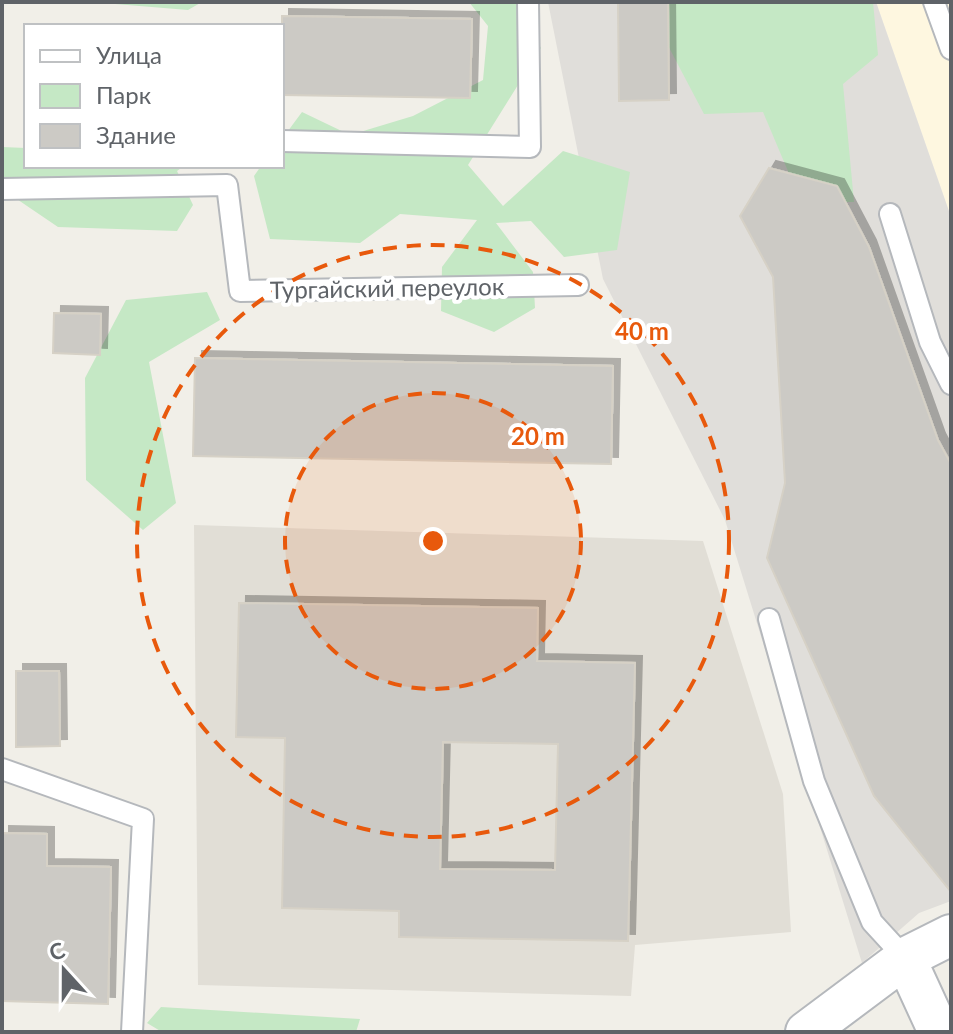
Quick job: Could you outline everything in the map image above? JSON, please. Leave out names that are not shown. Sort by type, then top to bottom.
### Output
[{"type":"street","points":[[806,1032],[905,958],[951,935]]},
{"type":"street","points":[[905,958],[939,1032]]},
{"type":"lane","points":[[284,141],[530,147],[528,2]]},
{"type":"lane","points":[[934,2],[951,49]]},
{"type":"lane","name":"Тургайский переулок","points":[[2,189],[231,175],[240,291],[578,285]]},
{"type":"lane","points":[[890,214],[930,342],[951,384]]},
{"type":"lane","points":[[769,619],[814,781],[872,922],[905,958]]},
{"type":"lane","points":[[2,769],[143,819],[132,1032]]},
{"type":"shaded area","points":[[548,2],[876,2],[951,217],[951,901],[919,913],[862,963],[725,520],[603,279]]},
{"type":"shaded area","points":[[876,2],[951,2],[951,217]]},
{"type":"shaded area","points":[[194,525],[703,541],[783,794],[791,932],[635,945],[631,996],[198,985]]},
{"type":"green space","points":[[91,2],[202,2],[188,10]]},
{"type":"green space","points":[[469,2],[516,2],[541,48],[468,165],[503,206],[563,151],[630,172],[617,250],[564,257],[531,221],[496,223],[533,272],[535,308],[494,332],[441,311],[442,267],[477,220],[400,214],[360,243],[270,239],[254,176],[260,168],[284,168],[284,136],[302,112],[350,135],[413,116],[483,80],[488,26]]},
{"type":"green space","points":[[645,2],[873,2],[878,55],[843,84],[854,202],[801,202],[763,112],[704,114]]},
{"type":"green space","points":[[2,147],[24,148],[24,168],[181,168],[177,171],[193,205],[177,231],[58,227],[2,189]]},
{"type":"green space","points":[[207,292],[220,320],[149,362],[176,503],[143,530],[86,480],[85,378],[126,300]]},
{"type":"green space","points":[[161,1007],[360,1019],[356,1032],[162,1032],[147,1023]]},
{"type":"building","points":[[618,2],[668,2],[669,100],[619,101]]},
{"type":"building","points":[[282,16],[472,19],[470,98],[284,95]]},
{"type":"building","points":[[769,168],[837,186],[869,247],[938,440],[951,464],[951,892],[874,796],[767,558],[785,483],[773,277],[740,216]]},
{"type":"building","points":[[54,313],[101,314],[100,355],[53,353]]},
{"type":"building","points":[[195,358],[613,366],[611,464],[193,456]]},
{"type":"building","points":[[239,603],[538,608],[537,661],[635,663],[628,941],[399,937],[399,911],[282,908],[285,738],[236,737]],"holes":[[[443,742],[558,744],[555,870],[440,869]]]},
{"type":"building","points":[[16,671],[59,671],[60,746],[16,747]]},
{"type":"building","points":[[2,833],[47,834],[47,866],[111,867],[108,1004],[2,1001]]}]
